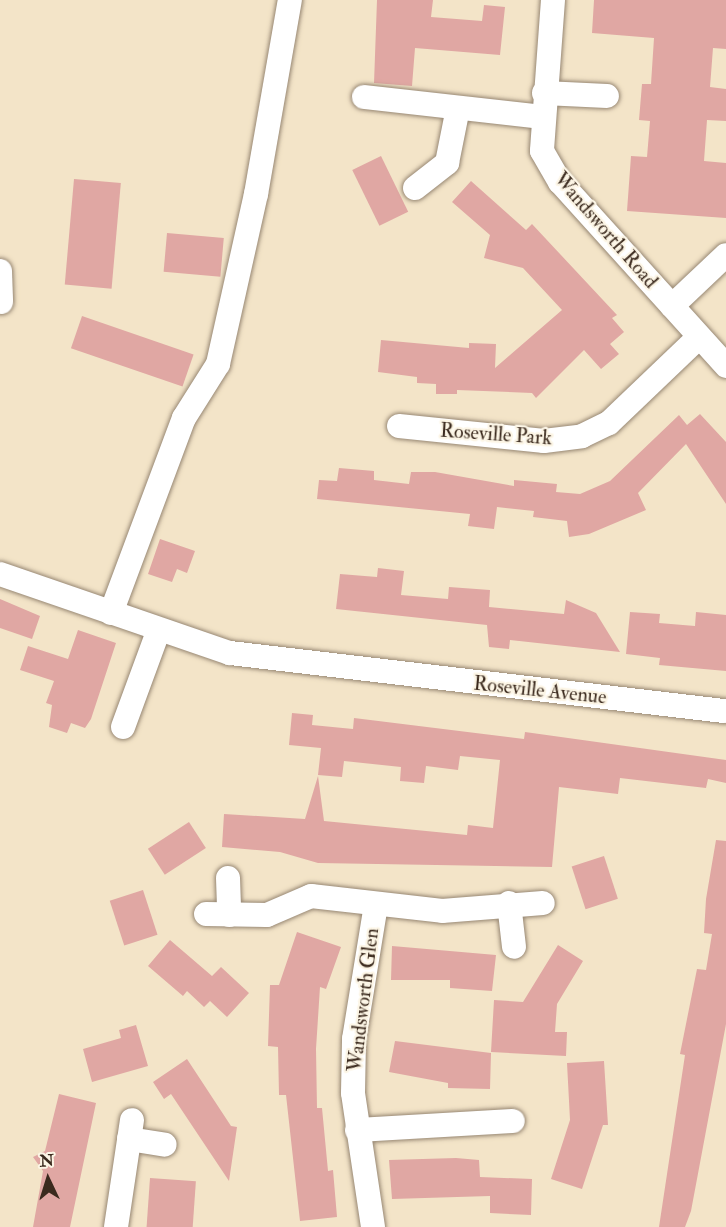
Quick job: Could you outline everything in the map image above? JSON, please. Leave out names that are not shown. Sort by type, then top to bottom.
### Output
[{"type":"street","points":[[111,613],[184,418],[218,364],[256,194],[290,0]]},
{"type":"street","name":"Wandsworth Road","points":[[553,0],[542,117],[542,151],[560,182],[726,366]]},
{"type":"street","points":[[544,93],[607,96]]},
{"type":"street","points":[[364,97],[542,117]]},
{"type":"street","points":[[415,188],[447,163],[458,108]]},
{"type":"street","points":[[672,306],[726,255]]},
{"type":"street","points":[[0,271],[1,302]]},
{"type":"street","name":"Roseville Park","points":[[399,426],[544,441],[582,436],[609,423],[699,337]]},
{"type":"street","name":"Roseville Avenue","points":[[0,574],[230,653],[726,711]]},
{"type":"street","points":[[123,727],[159,629]]},
{"type":"street","name":"Wandsworth Glen","points":[[228,878],[218,915],[267,915],[311,896],[442,911],[509,903],[543,903]]},
{"type":"street","points":[[509,903],[514,947]]},
{"type":"street","name":"Wandsworth Glen","points":[[373,1227],[357,1130],[354,1039],[376,905]]},
{"type":"street","points":[[357,1130],[513,1121]]},
{"type":"street","points":[[116,1227],[130,1130],[165,1145]]},
{"type":"building","points":[[377,0],[433,0],[431,17],[482,21],[484,5],[505,7],[500,55],[415,48],[412,86],[374,83]]},
{"type":"building","points":[[594,0],[726,0],[726,49],[713,48],[710,87],[726,89],[726,121],[707,120],[704,161],[726,163],[726,218],[627,211],[631,156],[647,157],[650,121],[639,120],[642,84],[651,84],[654,38],[592,33]]},
{"type":"building","points":[[381,156],[408,212],[379,226],[352,170]]},
{"type":"building","points":[[74,179],[121,183],[112,289],[65,285]]},
{"type":"building","points":[[471,181],[526,230],[532,224],[617,315],[612,318],[624,332],[610,344],[619,354],[601,369],[584,350],[536,398],[532,393],[457,390],[457,394],[436,394],[436,384],[417,383],[417,377],[378,372],[381,340],[469,348],[469,343],[496,344],[495,368],[562,310],[523,268],[484,258],[490,235],[452,202]]},
{"type":"building","points":[[167,233],[224,238],[220,277],[164,272]]},
{"type":"building","points":[[82,316],[194,354],[183,387],[71,348]]},
{"type":"building","points":[[700,414],[726,442],[726,504],[686,444],[638,493],[646,510],[589,534],[569,537],[567,521],[533,517],[534,511],[497,507],[494,529],[468,526],[470,514],[317,499],[319,480],[337,481],[339,468],[374,471],[374,480],[409,484],[411,472],[435,472],[514,486],[514,480],[557,484],[556,492],[580,494],[610,481],[679,415],[687,425]]},
{"type":"building","points":[[160,539],[195,551],[187,573],[177,569],[172,582],[148,574]]},
{"type":"building","points":[[378,568],[404,571],[401,595],[448,599],[449,587],[490,590],[489,607],[564,614],[566,600],[596,613],[620,652],[510,640],[509,649],[489,647],[487,625],[336,609],[340,574],[377,577]]},
{"type":"building","points":[[0,599],[40,616],[32,639],[0,628]]},
{"type":"building","points":[[630,612],[660,614],[659,623],[695,626],[696,612],[726,615],[726,671],[659,665],[660,658],[626,654]]},
{"type":"building","points":[[78,630],[116,643],[91,719],[85,728],[71,723],[67,733],[49,727],[52,705],[46,703],[54,681],[20,670],[28,646],[68,659]]},
{"type":"building","points":[[292,713],[313,715],[312,725],[353,729],[354,718],[524,739],[525,732],[726,760],[726,783],[708,779],[706,788],[620,778],[618,794],[559,787],[552,867],[318,863],[280,852],[222,847],[224,814],[305,819],[318,776],[324,821],[467,835],[468,825],[493,828],[500,760],[460,756],[458,770],[426,766],[424,783],[400,781],[401,767],[344,761],[342,777],[318,775],[321,748],[289,745]]},
{"type":"building","points":[[189,822],[206,848],[165,875],[148,849]]},
{"type":"building","points":[[716,840],[726,841],[726,1024],[691,1211],[685,1227],[659,1227],[685,1055],[680,1054],[697,969],[706,970],[712,934],[704,933],[706,899]]},
{"type":"building","points":[[604,856],[618,899],[586,909],[572,867]]},
{"type":"building","points":[[143,890],[158,935],[124,946],[110,901]]},
{"type":"building","points":[[297,932],[341,947],[326,989],[320,987],[316,1049],[317,1108],[322,1108],[328,1171],[333,1170],[337,1217],[300,1221],[286,1095],[279,1095],[278,1047],[268,1046],[270,985],[279,985]]},
{"type":"building","points":[[170,940],[212,976],[221,967],[249,993],[227,1017],[210,1001],[204,1007],[187,991],[183,996],[148,966]]},
{"type":"building","points":[[558,945],[583,961],[557,1004],[555,1032],[567,1032],[566,1056],[491,1052],[494,1000],[523,1002]]},
{"type":"building","points":[[392,946],[496,955],[492,991],[450,988],[450,980],[391,980]]},
{"type":"building","points":[[136,1025],[148,1066],[92,1082],[83,1049],[121,1038],[119,1030]]},
{"type":"building","points":[[395,1041],[491,1053],[490,1089],[448,1088],[448,1083],[389,1072]]},
{"type":"building","points":[[187,1059],[231,1126],[237,1127],[229,1181],[171,1094],[164,1099],[153,1082]]},
{"type":"building","points":[[604,1061],[608,1125],[603,1125],[582,1189],[551,1179],[570,1120],[567,1063]]},
{"type":"building","points":[[59,1094],[96,1103],[70,1227],[33,1227],[43,1171],[33,1157],[45,1151]]},
{"type":"building","points":[[456,1158],[479,1160],[480,1177],[532,1179],[531,1215],[490,1213],[490,1196],[392,1199],[389,1160]]},
{"type":"building","points":[[150,1178],[196,1181],[193,1227],[147,1227]]}]
